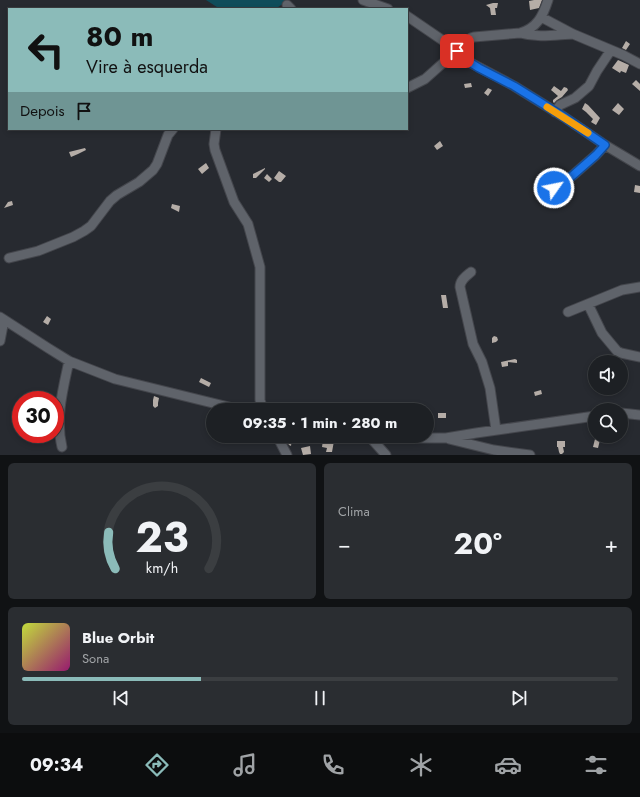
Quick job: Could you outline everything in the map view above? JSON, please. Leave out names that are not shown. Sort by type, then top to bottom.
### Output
[{"type":"street","points":[[363,0],[383,8]]},
{"type":"street","points":[[408,88],[425,79],[471,38],[520,33],[532,28],[541,17],[548,0]]},
{"type":"street","points":[[408,17],[457,51],[471,63],[503,80],[640,166]]},
{"type":"street","points":[[541,17],[573,34],[640,64]]},
{"type":"street","points":[[520,33],[541,37],[573,34]]},
{"type":"street","points":[[555,112],[560,106],[575,98],[589,86],[611,50]]},
{"type":"street","points":[[9,258],[38,251],[59,243],[91,226],[110,201],[139,182],[153,170],[157,164],[168,135],[172,130]]},
{"type":"street","points":[[216,130],[214,144],[215,150],[234,202],[248,224],[260,267],[261,403]]},
{"type":"street","points":[[554,188],[572,176],[605,145]]},
{"type":"street","points":[[471,272],[462,279],[460,288],[473,344],[482,362],[490,388],[496,430]]},
{"type":"street","points":[[568,312],[622,290],[640,287]]},
{"type":"street","points":[[588,304],[602,333],[617,351],[640,357]]},
{"type":"street","points":[[0,341],[2,319],[69,361],[115,379],[213,403]]},
{"type":"street","points":[[62,447],[59,411],[69,361]]},
{"type":"street","points":[[628,414],[640,415]]},
{"type":"street","points":[[434,438],[446,438],[588,417]]},
{"type":"street","points":[[446,438],[494,450],[530,455]]},
{"type":"street","points":[[281,443],[287,455]]},
{"type":"street","points":[[375,443],[386,455]]},
{"type":"water","points":[[206,0],[289,0],[277,8],[218,8]]},
{"type":"building","points":[[542,0],[539,8],[530,10],[529,1]]},
{"type":"building","points":[[498,3],[497,8],[495,8],[496,15],[491,15],[490,8],[486,5]]},
{"type":"building","points":[[626,41],[630,44],[626,50],[622,48]]},
{"type":"building","points":[[618,60],[629,65],[626,73],[621,71],[620,73],[612,68]]},
{"type":"building","points":[[636,80],[640,84],[640,91],[632,84]]},
{"type":"building","points":[[471,83],[472,87],[465,88],[464,84]]},
{"type":"building","points":[[554,86],[561,91],[564,87],[568,90],[554,103],[553,100],[558,96],[551,90]]},
{"type":"building","points":[[488,88],[492,90],[488,96],[484,93]]},
{"type":"building","points":[[585,103],[600,118],[596,125],[591,122],[593,119],[582,109]]},
{"type":"building","points":[[618,103],[624,109],[619,115],[612,110]]},
{"type":"building","points":[[440,141],[443,146],[437,150],[434,146]]},
{"type":"building","points":[[85,148],[86,150],[71,157],[69,152]]},
{"type":"building","points":[[206,163],[209,168],[202,174],[198,169]]},
{"type":"building","points":[[265,168],[256,178],[253,178],[253,174]]},
{"type":"building","points":[[279,171],[286,176],[281,182],[274,178]]},
{"type":"building","points":[[267,174],[272,179],[269,182],[264,178]]},
{"type":"building","points":[[635,185],[640,186],[640,193],[634,192]]},
{"type":"building","points":[[12,201],[13,205],[4,208],[8,202]]},
{"type":"building","points":[[172,204],[180,206],[179,212],[171,208]]},
{"type":"building","points":[[441,295],[446,295],[448,308],[443,308]]},
{"type":"building","points":[[47,316],[51,319],[48,325],[43,322]]},
{"type":"building","points":[[494,336],[497,337],[498,340],[492,343],[492,338]]},
{"type":"building","points":[[515,359],[517,360],[517,363],[508,362],[508,366],[502,367],[501,362]]},
{"type":"building","points":[[201,378],[211,383],[209,387],[199,382]]},
{"type":"building","points":[[541,390],[542,394],[535,396],[534,392]]},
{"type":"building","points":[[154,396],[159,398],[158,406],[155,408],[153,406]]},
{"type":"building","points":[[438,413],[446,413],[446,418],[438,418]]},
{"type":"building","points":[[557,441],[565,441],[565,447],[563,447],[564,452],[562,454],[560,454],[557,447]]},
{"type":"building","points":[[323,443],[334,443],[332,452],[326,452],[327,448],[322,447]]},
{"type":"building","points":[[594,443],[599,443],[598,448],[593,447]]},
{"type":"building","points":[[310,446],[311,454],[303,455],[301,448]]},
{"type":"slow traffic","points":[[547,107],[588,133]]},
{"type":"route","points":[[457,51],[471,63],[514,86],[605,145],[572,176],[554,188]]}]
